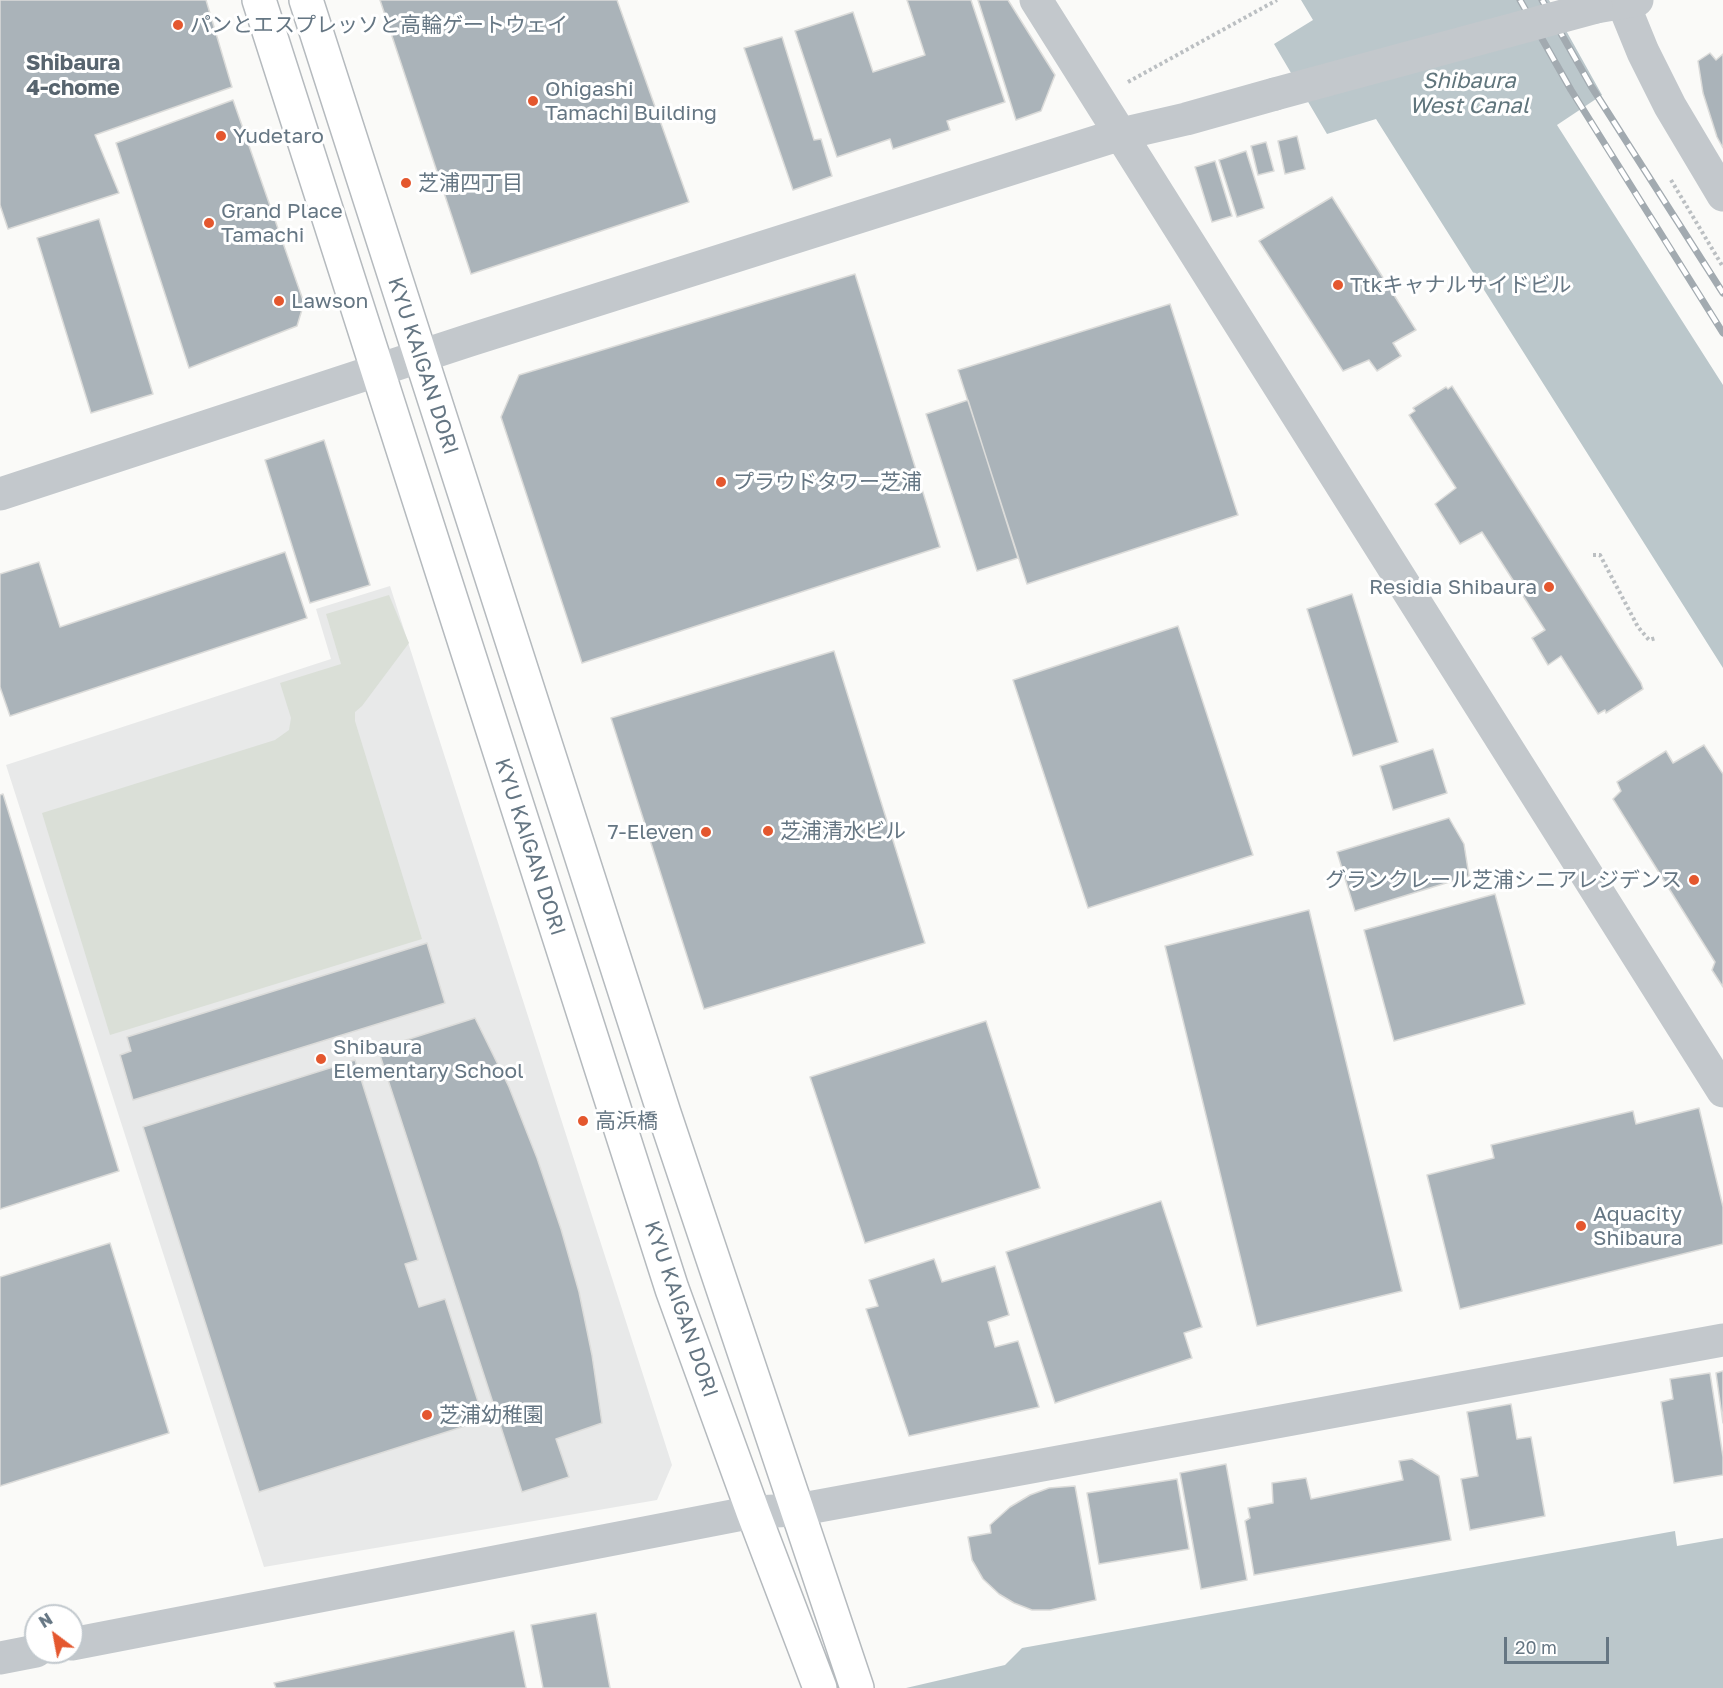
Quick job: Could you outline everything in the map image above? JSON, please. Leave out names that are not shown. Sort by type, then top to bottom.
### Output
[{"type":"main road","name":"KYU KAIGAN DORI","points":[[259,0],[672,1289],[753,1512],[820,1687]]},
{"type":"main road","name":"KYU KAIGAN DORI","points":[[306,0],[664,1113],[855,1683]]},
{"type":"street","points":[[1036,0],[1723,1091]]},
{"type":"street","points":[[0,494],[1121,134],[1186,119],[1612,2],[1643,52],[1670,106],[1723,195]]},
{"type":"street","points":[[84,1642],[753,1512],[797,1510],[1723,1340]]},
{"type":"street","points":[[0,1658],[24,1653]]},
{"type":"path","points":[[1099,98],[1277,0]]},
{"type":"path","points":[[1593,555],[1600,555],[1638,627],[1649,640],[1656,638]]},
{"type":"shaded area","name":"Shibaura Elementary School","points":[[390,586],[672,1465],[657,1500],[264,1567],[6,765],[331,659],[316,609]]},
{"type":"shaded area","points":[[389,595],[409,643],[362,706],[355,712],[355,721],[422,939],[110,1035],[42,813],[275,740],[289,730],[291,718],[280,683],[341,664],[326,614]]},
{"type":"water","name":"Shibaura West Canal","points":[[1301,0],[1549,0],[1602,95],[1557,125],[1723,385],[1723,668],[1376,119],[1327,134],[1274,44],[1313,20]]},
{"type":"water","points":[[1675,1531],[1677,1546],[1723,1538],[1723,1688],[906,1688],[1005,1665],[1022,1648]]},
{"type":"building","points":[[0,0],[206,0],[232,87],[95,135],[119,193],[8,229],[0,205]]},
{"type":"building","name":"Ohigashi Tamachi Building","points":[[380,0],[617,0],[689,202],[471,274]]},
{"type":"building","points":[[907,0],[971,0],[1005,102],[947,121],[950,130],[893,149],[890,139],[837,157],[795,31],[853,12],[873,72],[925,55]]},
{"type":"building","points":[[978,0],[1008,0],[1055,75],[1041,111],[1016,120]]},
{"type":"building","points":[[782,37],[814,140],[821,139],[832,176],[793,190],[744,48]]},
{"type":"building","points":[[1710,53],[1716,60],[1723,54],[1723,148],[1717,137],[1703,93],[1698,61]]},
{"type":"building","name":"Grand Place Tamachi","points":[[233,100],[304,303],[297,326],[189,368],[116,143]]},
{"type":"building","points":[[1297,136],[1305,169],[1285,174],[1278,141]]},
{"type":"building","points":[[1266,142],[1274,171],[1258,175],[1251,146]]},
{"type":"building","points":[[1246,151],[1264,208],[1237,217],[1219,160]]},
{"type":"building","points":[[1215,161],[1232,216],[1212,222],[1195,167]]},
{"type":"building","name":"Ttkキャナルサイドビル","points":[[1332,197],[1416,330],[1393,343],[1401,356],[1377,371],[1369,360],[1343,371],[1259,241]]},
{"type":"building","points":[[99,219],[153,394],[91,413],[37,238]]},
{"type":"building","name":"プラウドタワー芝浦","points":[[855,274],[940,547],[582,663],[501,417],[519,375]]},
{"type":"building","points":[[1170,304],[1238,515],[1027,584],[958,370]]},
{"type":"building","name":"Residia Shibaura","points":[[1452,386],[1641,683],[1643,689],[1606,713],[1605,710],[1598,714],[1561,656],[1548,665],[1532,638],[1545,630],[1482,532],[1460,544],[1435,504],[1456,488],[1409,415],[1415,411],[1413,408],[1446,387],[1448,389]]},
{"type":"building","points":[[968,400],[1018,558],[977,571],[926,414]]},
{"type":"building","points":[[324,440],[370,585],[310,603],[265,460]]},
{"type":"building","points":[[285,552],[307,618],[10,716],[0,687],[0,574],[39,562],[60,627]]},
{"type":"building","points":[[1352,594],[1398,742],[1353,756],[1307,609]]},
{"type":"building","points":[[1178,626],[1253,855],[1088,908],[1013,680]]},
{"type":"building","name":"芝浦清水ビル","points":[[834,651],[925,943],[704,1009],[611,718]]},
{"type":"building","name":"グランクレール芝浦シニアレジデンス","points":[[1704,745],[1723,774],[1723,987],[1712,970],[1715,962],[1613,799],[1621,791],[1617,782],[1666,751],[1673,763]]},
{"type":"building","points":[[1433,749],[1447,793],[1393,810],[1380,766]]},
{"type":"building","points":[[3,794],[119,1171],[0,1209],[0,795]]},
{"type":"building","points":[[1449,818],[1464,844],[1469,876],[1355,911],[1337,852]]},
{"type":"building","points":[[1495,894],[1525,1004],[1394,1041],[1364,930]]},
{"type":"building","points":[[1309,910],[1402,1291],[1257,1326],[1165,946]]},
{"type":"building","points":[[427,943],[445,1003],[133,1100],[120,1055],[131,1051],[127,1037]]},
{"type":"building","points":[[475,1018],[509,1087],[537,1158],[561,1229],[579,1292],[592,1355],[602,1423],[556,1439],[569,1477],[522,1492],[378,1049]]},
{"type":"building","points":[[986,1021],[1040,1188],[865,1243],[810,1077]]},
{"type":"building","points":[[355,1060],[418,1260],[405,1264],[419,1307],[445,1299],[484,1420],[259,1492],[143,1127]]},
{"type":"building","name":"Aquacity Shibaura","points":[[1699,1108],[1723,1207],[1723,1244],[1460,1309],[1427,1175],[1494,1158],[1491,1145],[1633,1111],[1636,1124]]},
{"type":"building","points":[[1161,1201],[1202,1327],[1184,1333],[1192,1358],[1055,1403],[1006,1252]]},
{"type":"building","points":[[110,1243],[169,1433],[0,1486],[0,1277]]},
{"type":"building","points":[[934,1259],[942,1282],[995,1266],[1009,1315],[988,1322],[995,1347],[1018,1341],[1039,1407],[909,1436],[866,1309],[878,1306],[869,1280]]},
{"type":"building","points":[[1723,1371],[1723,1423],[1716,1373]]},
{"type":"building","points":[[1710,1373],[1723,1457],[1723,1475],[1674,1483],[1661,1402],[1673,1399],[1670,1379]]},
{"type":"building","points":[[1511,1404],[1517,1439],[1531,1437],[1545,1516],[1470,1530],[1461,1479],[1478,1476],[1467,1412]]},
{"type":"building","points":[[1412,1459],[1439,1476],[1451,1540],[1254,1575],[1245,1521],[1250,1518],[1248,1508],[1273,1503],[1272,1483],[1306,1478],[1311,1499],[1403,1480],[1399,1461]]},
{"type":"building","points":[[1226,1464],[1247,1580],[1201,1589],[1180,1473]]},
{"type":"building","points":[[1177,1479],[1189,1549],[1099,1564],[1087,1493]]},
{"type":"building","points":[[1075,1486],[1096,1600],[1050,1610],[1032,1610],[999,1594],[983,1579],[972,1560],[968,1537],[991,1533],[990,1525],[1010,1507],[1030,1495],[1049,1488]]},
{"type":"building","points":[[596,1613],[610,1688],[543,1688],[531,1625]]},
{"type":"building","points":[[514,1631],[526,1688],[276,1688],[274,1683]]},
{"type":"railway","points":[[1520,0],[1571,90],[1723,333]]},
{"type":"railway","points":[[1542,0],[1591,86],[1723,293]]},
{"type":"place","name":"パンとエスプレッソと高輪ゲートウェイ","points":[[178,25]]},
{"type":"place","name":"Ohigashi Tamachi Building","points":[[533,101]]},
{"type":"place","name":"Yudetaro","points":[[221,136]]},
{"type":"place","name":"芝浦四丁目","points":[[406,183]]},
{"type":"place","name":"Grand Place Tamachi","points":[[209,223]]},
{"type":"place","name":"Ttkキャナルサイドビル","points":[[1338,285]]},
{"type":"place","name":"Lawson","points":[[279,301]]},
{"type":"place","name":"プラウドタワー芝浦","points":[[721,482]]},
{"type":"place","name":"Residia Shibaura","points":[[1549,587]]},
{"type":"place","name":"芝浦清水ビル","points":[[768,831]]},
{"type":"place","name":"7-Eleven","points":[[706,832]]},
{"type":"place","name":"グランクレール芝浦シニアレジデンス","points":[[1694,880]]},
{"type":"place","name":"Shibaura Elementary School","points":[[321,1059]]},
{"type":"place","name":"高浜橋","points":[[583,1121]]},
{"type":"place","name":"Aquacity Shibaura","points":[[1581,1226]]},
{"type":"place","name":"芝浦幼稚園","points":[[427,1415]]},
{"type":"district","name":"Shibaura 4-chome","points":[[73,76]]}]
